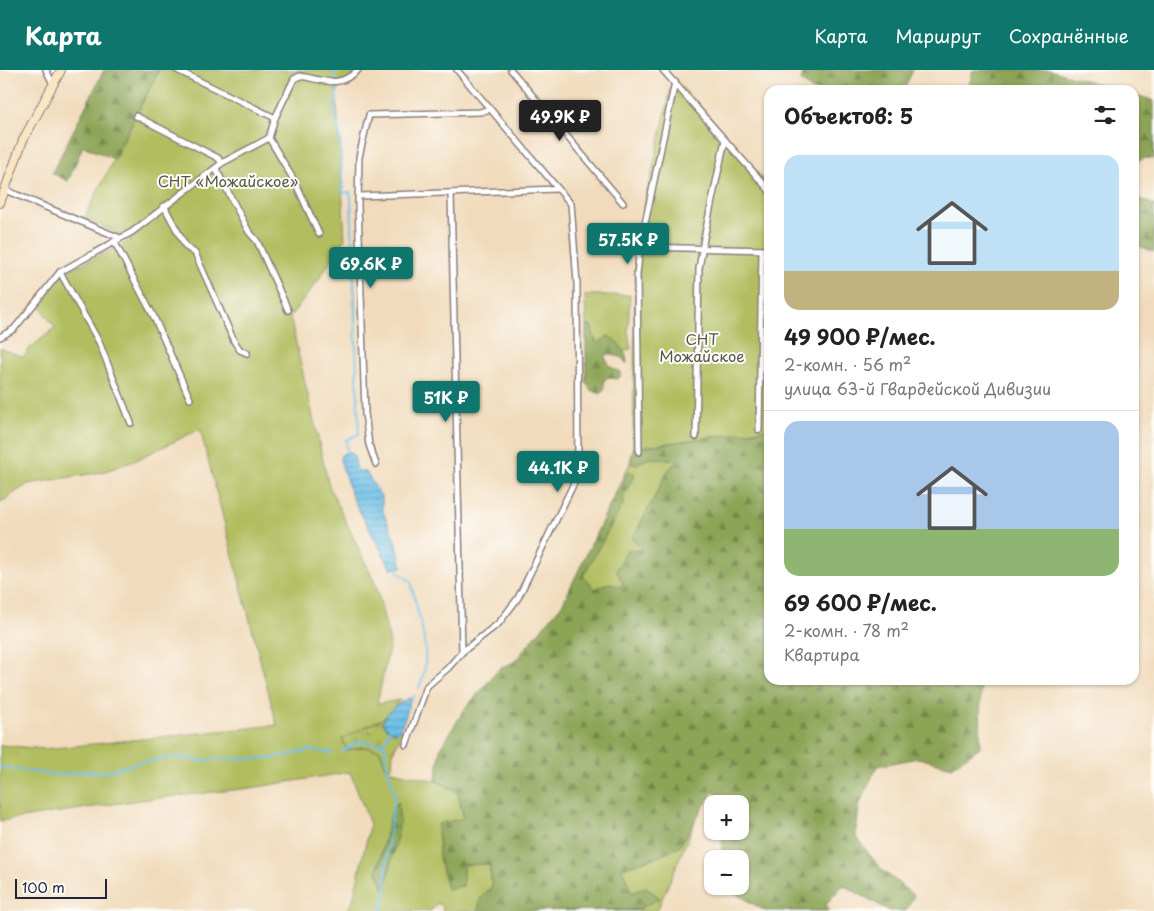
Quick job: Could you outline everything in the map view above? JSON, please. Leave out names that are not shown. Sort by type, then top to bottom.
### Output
[{"type":"street","points":[[46,70],[53,84]]},
{"type":"street","points":[[0,203],[24,140],[61,70]]},
{"type":"street","points":[[177,70],[275,118]]},
{"type":"street","points":[[0,338],[14,329],[60,272],[132,232],[222,164],[269,138],[275,118],[294,79],[299,73],[336,83],[348,79],[358,70]]},
{"type":"street","points":[[406,745],[427,686],[448,668],[462,652],[499,623],[518,598],[575,481],[578,470],[577,283],[571,204],[457,70]]},
{"type":"street","points":[[511,70],[623,202]]},
{"type":"street","points":[[664,71],[764,184]]},
{"type":"street","points":[[639,452],[637,274],[640,247],[675,82]]},
{"type":"street","points":[[376,464],[369,445],[365,413],[359,196],[359,157],[369,115],[480,112],[490,109]]},
{"type":"street","points":[[136,116],[218,158],[222,164]]},
{"type":"street","points":[[269,138],[295,182],[319,234]]},
{"type":"street","points":[[696,437],[699,269],[725,140]]},
{"type":"street","points":[[216,169],[248,232],[257,241],[288,310]]},
{"type":"street","points":[[359,196],[452,194],[558,188]]},
{"type":"street","points":[[5,190],[120,238]]},
{"type":"street","points":[[452,194],[462,652]]},
{"type":"street","points":[[164,206],[186,247],[195,253],[234,341],[240,350],[247,353]]},
{"type":"street","points":[[114,241],[154,317],[190,399]]},
{"type":"street","points":[[640,247],[762,251],[759,430]]},
{"type":"street","points":[[60,272],[99,342],[131,423]]},
{"type":"green space","points":[[104,70],[159,70],[114,159],[83,146],[68,181],[52,173]]},
{"type":"green space","name":"СНТ «Можайское»","points":[[159,70],[361,70],[348,81],[336,84],[345,239],[317,282],[290,317],[329,486],[376,585],[390,643],[377,704],[400,700],[384,718],[364,727],[347,750],[363,747],[380,750],[387,770],[436,781],[457,791],[464,818],[463,865],[489,864],[492,886],[481,897],[478,911],[442,911],[443,907],[437,903],[431,911],[347,911],[353,900],[370,824],[350,772],[251,788],[141,800],[0,821],[0,745],[45,749],[277,725],[200,429],[132,462],[102,472],[28,484],[0,503],[0,348],[23,357],[30,348],[55,328],[39,305],[64,272],[132,240],[84,218]],"holes":[[[398,803],[385,890],[377,871],[392,811]]]},
{"type":"green space","points":[[804,70],[913,70],[906,85],[806,85],[801,81]]},
{"type":"green space","points":[[973,70],[1049,70],[1103,85],[969,85]]},
{"type":"green space","name":"СНТ Можайское","points":[[676,80],[764,180],[764,430],[633,448],[636,242],[672,84]]},
{"type":"green space","points":[[1139,96],[1154,101],[1154,159],[1145,158],[1139,161]]},
{"type":"green space","points":[[1139,198],[1154,205],[1154,252],[1139,246]]},
{"type":"green space","points":[[585,295],[630,295],[628,331],[631,349],[624,351],[608,336],[599,343],[596,342],[591,326],[586,325]]},
{"type":"green space","points":[[586,325],[591,326],[596,342],[599,343],[608,336],[616,341],[622,347],[627,359],[627,364],[621,357],[606,354],[605,358],[611,367],[620,372],[620,377],[616,379],[608,377],[604,380],[604,391],[601,394],[590,390],[586,381]]},
{"type":"green space","points":[[764,430],[764,685],[981,685],[980,747],[952,767],[918,758],[877,766],[859,806],[856,837],[880,868],[914,896],[906,911],[890,911],[843,885],[826,904],[828,911],[765,911],[738,895],[749,895],[749,850],[722,850],[722,840],[749,840],[749,795],[716,795],[714,790],[711,795],[704,795],[704,806],[679,847],[660,856],[622,868],[632,893],[646,887],[660,898],[637,910],[478,911],[481,897],[492,886],[489,864],[463,865],[463,886],[447,889],[439,857],[438,824],[464,818],[457,791],[436,781],[440,749],[464,710],[500,668],[514,662],[563,603],[626,471],[635,474],[624,495],[623,504],[583,576],[595,589],[609,583],[620,587],[623,583],[616,570],[628,550],[641,550],[633,538],[668,471],[678,460],[650,458],[636,464],[630,463],[633,448]]},
{"type":"green space","points":[[650,458],[678,459],[668,471],[633,538],[642,550],[620,587],[595,589],[583,576],[623,504],[623,495],[634,475],[626,471],[630,463],[636,464]]},
{"type":"green space","points":[[384,718],[383,723],[397,733],[401,729],[403,733],[393,752],[392,767],[387,770],[380,750],[363,747],[347,750],[342,739]]},
{"type":"green space","points":[[398,802],[400,822],[385,891],[377,871],[392,810]]},
{"type":"green space","points":[[697,817],[657,911],[614,911],[637,910],[659,898],[646,887],[632,893],[621,868],[660,856],[679,847]]},
{"type":"water","points":[[348,451],[354,456],[357,470],[366,472],[382,498],[382,509],[397,545],[402,567],[391,569],[352,497],[340,460],[341,455]]},
{"type":"water","points":[[410,698],[406,716],[397,733],[387,728],[383,723],[390,711],[398,704]]},
{"type":"waterway","points":[[335,70],[335,80]]},
{"type":"waterway","points":[[335,85],[338,90],[334,107],[340,137],[343,193],[350,192],[351,199],[359,434],[346,440],[347,452]]},
{"type":"waterway","points":[[396,566],[398,572],[411,581],[423,635],[425,662],[419,688]]},
{"type":"waterway","points":[[411,699],[414,695]]},
{"type":"waterway","points":[[380,911],[384,905],[388,841],[395,794],[385,759],[386,749],[383,745],[391,728]]},
{"type":"waterway","points":[[342,751],[361,741],[383,745]]},
{"type":"waterway","points":[[0,767],[54,775],[89,771],[100,773],[141,762],[168,758],[188,758],[202,761],[212,759],[272,758],[310,750],[332,753]]}]
